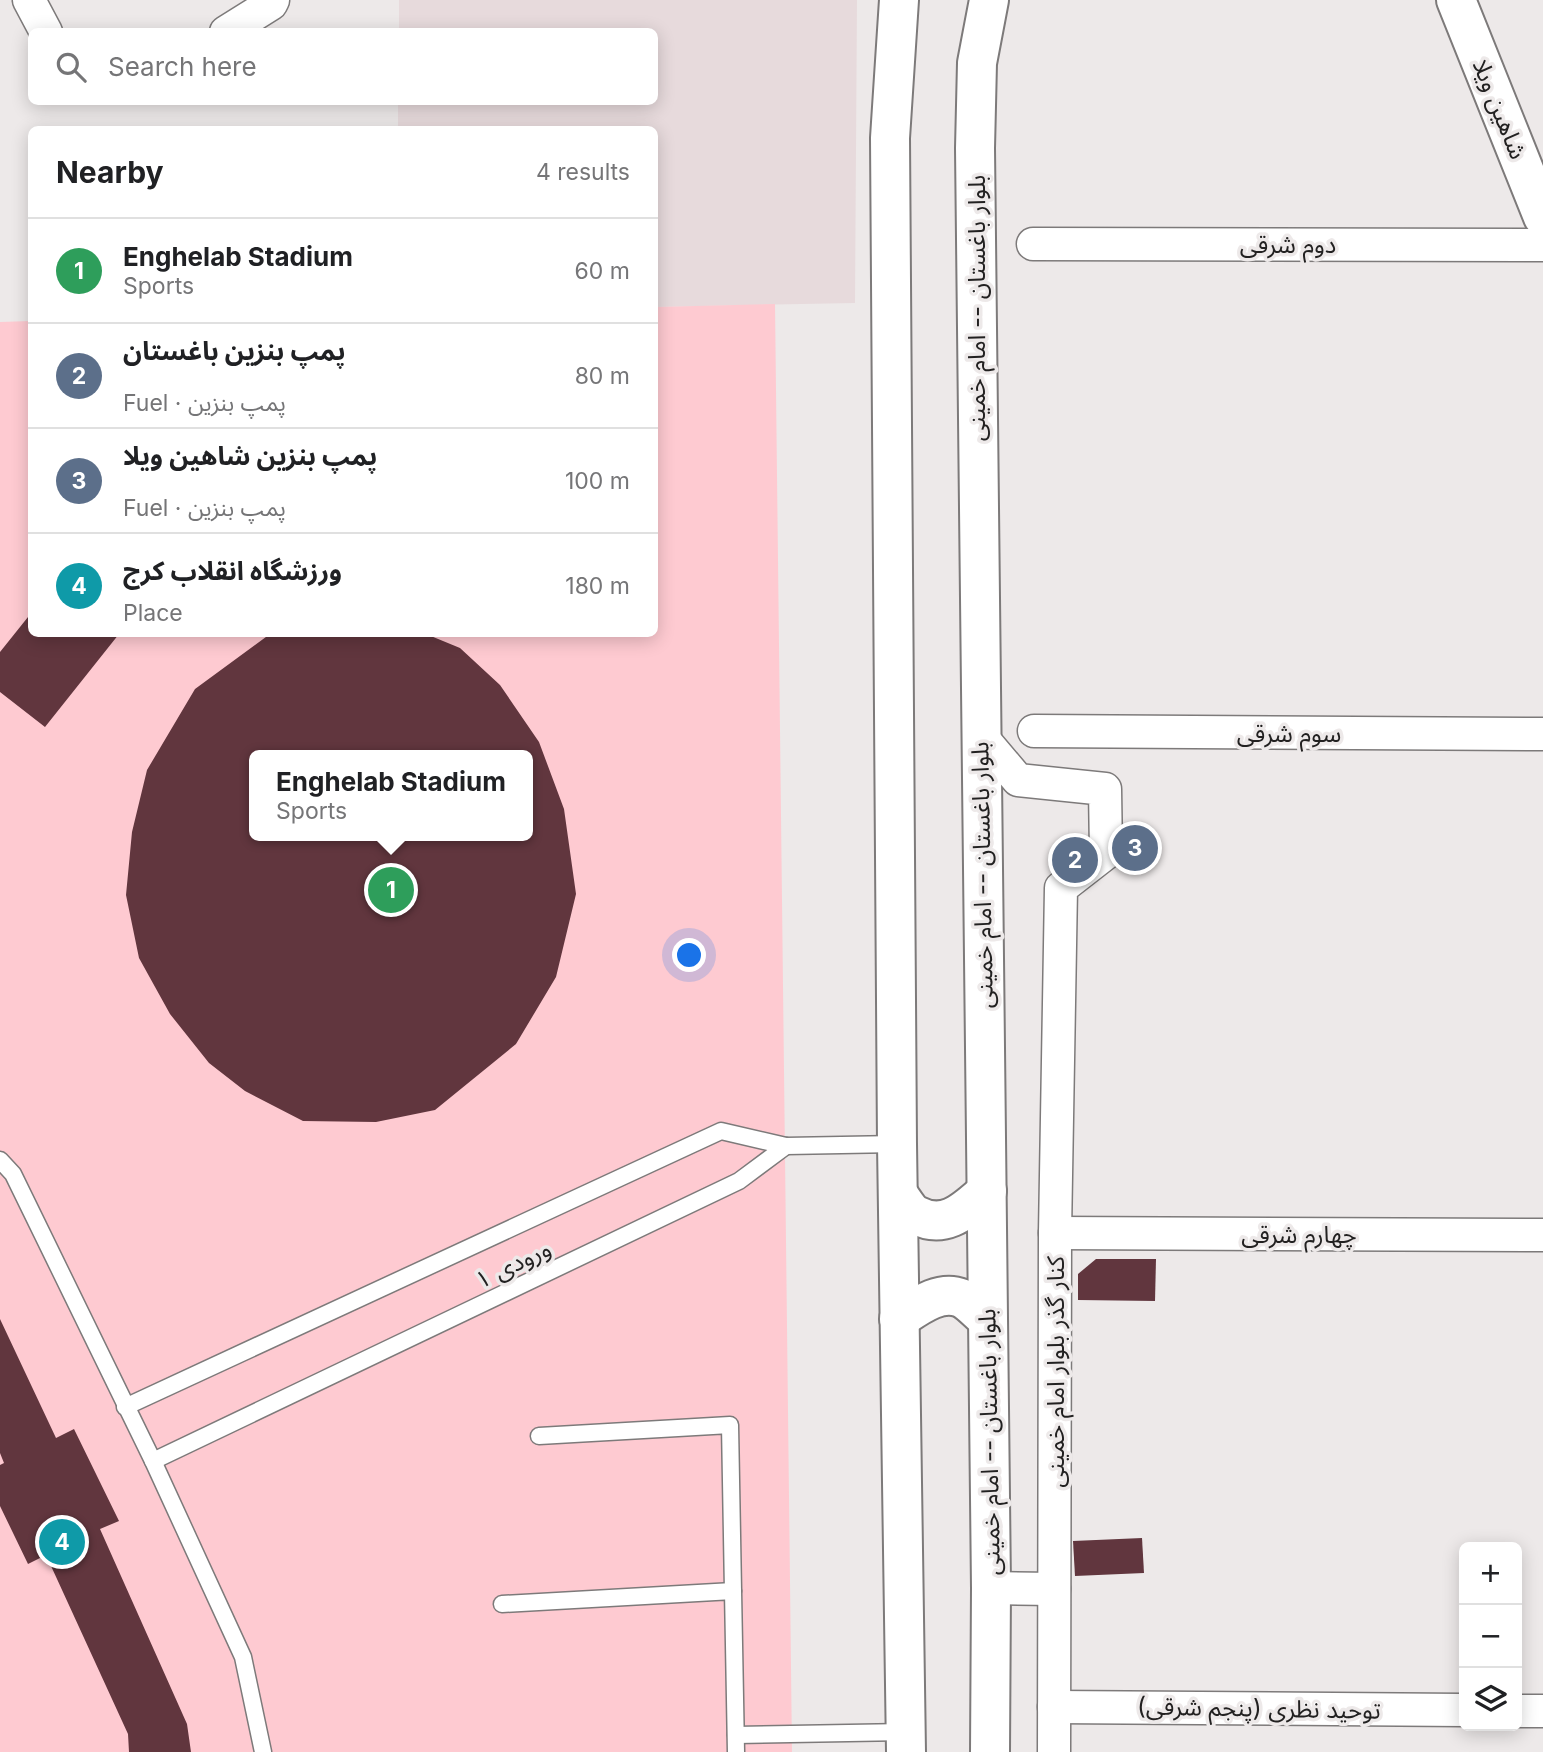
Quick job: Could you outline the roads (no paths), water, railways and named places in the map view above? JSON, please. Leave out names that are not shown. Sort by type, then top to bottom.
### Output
[{"type":"main road","points":[[899,0],[890,138],[897,1144],[906,1742]]},
{"type":"main road","name":"بلوار باغستان -- امام خمینی","points":[[989,0],[976,62],[975,148],[991,1588],[990,1752]]},
{"type":"main road","name":"شاهین ویلا","points":[[1456,0],[1543,217]]},
{"type":"main road","points":[[898,1194],[915,1215],[939,1220],[958,1216],[987,1191]]},
{"type":"main road","points":[[900,1319],[927,1300],[944,1296],[960,1298],[987,1319]]},
{"type":"street","points":[[29,0],[44,28]]},
{"type":"street","points":[[232,28],[271,4],[273,0]]},
{"type":"street","name":"دوم شرقی","points":[[1032,244],[1543,244]]},
{"type":"street","name":"سوم شرقی","points":[[1034,731],[1543,734]]},
{"type":"street","name":"کنار گذر بلوار امام خمینی","points":[[980,736],[1018,780],[1105,789],[1106,853],[1061,888],[1055,1234],[1054,1752]]},
{"type":"street","name":"چهارم شرقی","points":[[1055,1234],[1543,1235]]},
{"type":"street","points":[[991,1588],[1054,1589]]},
{"type":"street","name":"توحید نظری (پنجم شرقی)","points":[[1054,1707],[1459,1710]]},
{"type":"street","points":[[1522,1711],[1543,1711]]},
{"type":"lane","points":[[125,1407],[721,1131],[786,1146],[897,1144]]},
{"type":"lane","name":"ورودی ۱","points":[[153,1461],[739,1181],[786,1146]]},
{"type":"lane","points":[[0,1160],[13,1174],[153,1461],[243,1657],[263,1752]]},
{"type":"lane","points":[[539,1436],[730,1425],[736,1752]]},
{"type":"lane","points":[[502,1604],[733,1591]]},
{"type":"lane","points":[[736,1735],[906,1742]]},
{"type":"place","name":"پمپ بنزین شاهین ویلا","points":[[1135,848]]},
{"type":"place","name":"پمپ بنزین باغستان","points":[[1075,860]]},
{"type":"place","name":"Enghelab Stadium","points":[[391,890]]},
{"type":"place","name":"ورزشگاه انقلاب کرج","points":[[62,1542]]}]
